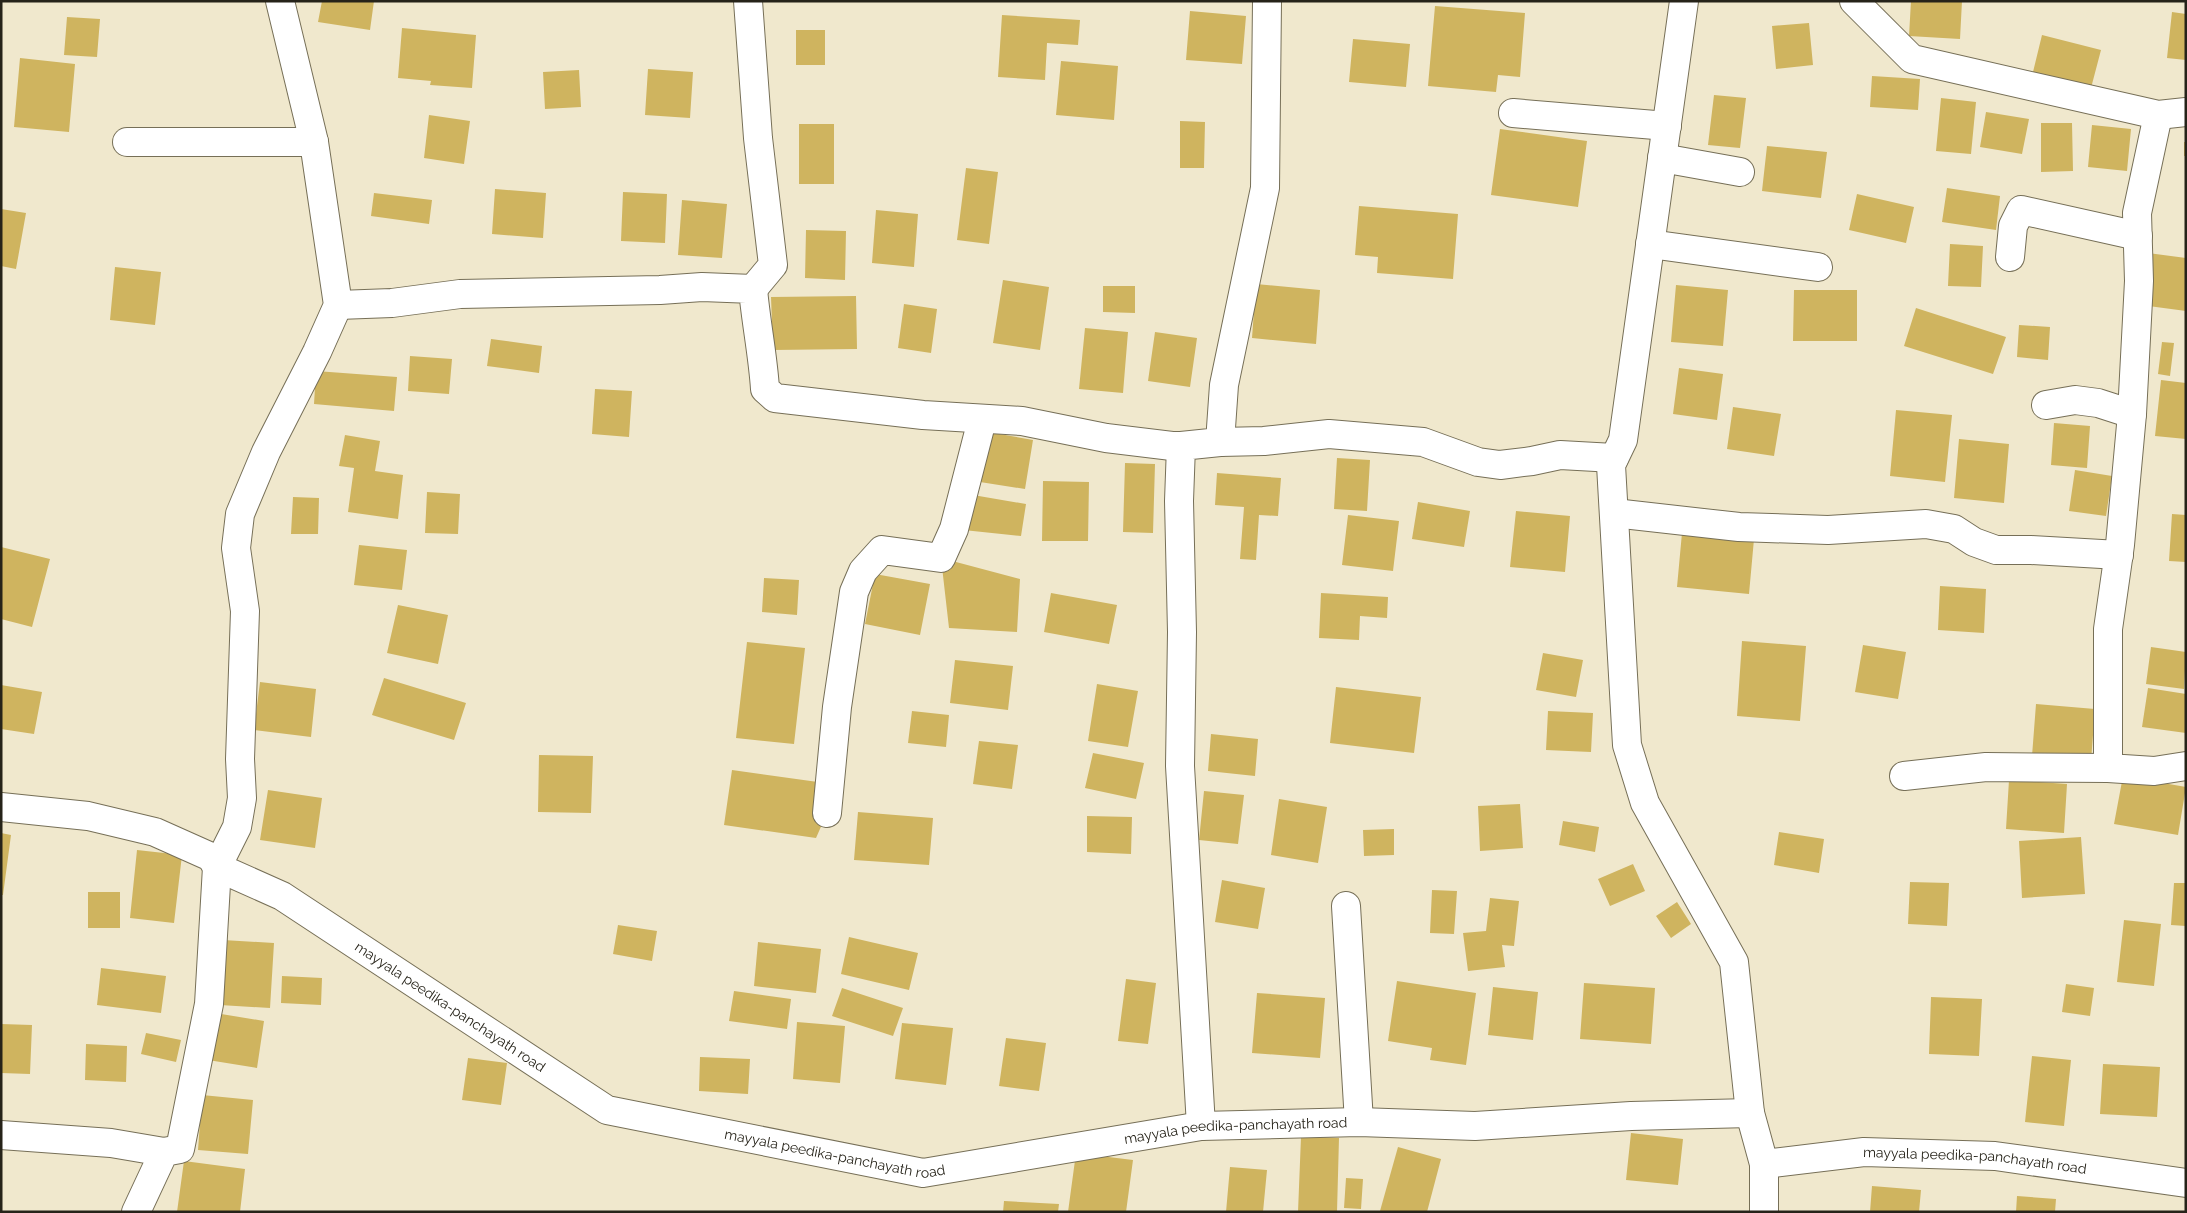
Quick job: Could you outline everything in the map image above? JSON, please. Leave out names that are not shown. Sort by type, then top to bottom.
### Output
[{"type":"street","points":[[1,1135],[111,1143],[164,1152],[180,1149],[208,1004],[217,867],[237,827],[242,798],[240,760],[245,611],[236,548],[240,514],[266,452],[317,352],[338,305],[314,142],[280,1]]},
{"type":"street","points":[[748,1],[758,138],[773,265],[753,289],[756,324],[763,364],[764,389],[775,398],[923,415],[1022,422],[1106,438],[1172,446],[1264,441],[1329,434],[1423,442],[1478,462],[1500,466],[1532,462],[1560,455],[1614,458]]},
{"type":"street","points":[[1220,442],[1224,385],[1265,188],[1267,1]]},
{"type":"street","points":[[1684,1],[1622,440],[1611,465],[1627,744],[1645,803],[1734,962],[1750,1113],[1764,1164],[1764,1212]]},
{"type":"street","points":[[1854,1],[1912,59],[2158,114],[2186,112]]},
{"type":"street","points":[[1513,113],[1667,126]]},
{"type":"street","points":[[2108,768],[2108,629],[2119,555],[2132,414],[2139,281],[2137,213],[2158,114]]},
{"type":"street","points":[[127,142],[314,142]]},
{"type":"street","points":[[1662,158],[1740,172]]},
{"type":"street","points":[[2010,257],[2013,226],[2021,210],[2138,236]]},
{"type":"street","points":[[1650,244],[1818,267]]},
{"type":"street","points":[[338,305],[392,303],[460,294],[660,290],[702,287],[753,289]]},
{"type":"street","points":[[2046,405],[2075,400],[2098,403],[2132,414]]},
{"type":"street","points":[[827,813],[837,708],[854,592],[863,570],[882,550],[941,558],[954,529],[982,420]]},
{"type":"street","points":[[1181,446],[1182,632],[1180,766],[1201,1126]]},
{"type":"street","points":[[1614,513],[1739,527],[1828,530],[1926,524],[1954,528],[1974,542],[1996,550],[2119,555]]},
{"type":"street","points":[[1904,776],[1986,768],[2108,768],[2154,771],[2186,766]]},
{"type":"street","name":"mayyala peedika-panchayath road","points":[[1,807],[88,816],[155,832],[211,857],[217,867],[282,896],[607,1110],[923,1173],[1201,1126],[1359,1122],[1475,1126],[1631,1116],[1750,1113]]},
{"type":"street","points":[[1346,906],[1359,1122]]},
{"type":"street","points":[[136,1212],[164,1152]]},
{"type":"street","name":"mayyala peedika-panchayath road","points":[[1764,1164],[1864,1152],[1995,1156],[2186,1183]]},
{"type":"building","points":[[322,1],[374,1],[370,30],[318,22]]},
{"type":"building","points":[[1911,1],[1962,1],[1960,39],[1909,36]]},
{"type":"building","points":[[1435,6],[1525,13],[1520,77],[1498,75],[1496,92],[1428,86]]},
{"type":"building","points":[[1190,11],[1246,16],[1242,64],[1186,60]]},
{"type":"building","points":[[2172,12],[2186,14],[2186,60],[2167,58]]},
{"type":"building","points":[[1002,15],[1080,20],[1078,45],[1047,43],[1045,80],[998,77]]},
{"type":"building","points":[[67,17],[100,19],[97,57],[64,55]]},
{"type":"building","points":[[1809,23],[1813,65],[1776,69],[1772,26]]},
{"type":"building","points":[[402,28],[476,35],[472,88],[430,85],[431,81],[398,78]]},
{"type":"building","points":[[796,30],[825,30],[825,65],[796,65]]},
{"type":"building","points":[[2042,35],[2101,50],[2091,88],[2033,72]]},
{"type":"building","points":[[1353,39],[1410,44],[1406,87],[1349,82]]},
{"type":"building","points":[[20,58],[75,64],[69,132],[14,127]]},
{"type":"building","points":[[1061,61],[1118,66],[1114,120],[1056,115]]},
{"type":"building","points":[[648,69],[693,72],[690,118],[645,115]]},
{"type":"building","points":[[579,70],[581,107],[545,109],[543,72]]},
{"type":"building","points":[[1872,76],[1920,79],[1918,110],[1870,107]]},
{"type":"building","points":[[1714,95],[1746,98],[1740,148],[1708,145]]},
{"type":"building","points":[[1941,98],[1976,102],[1971,154],[1936,151]]},
{"type":"building","points":[[1986,112],[2029,119],[2022,154],[1980,147]]},
{"type":"building","points":[[429,115],[470,121],[464,164],[424,158]]},
{"type":"building","points":[[1180,121],[1205,122],[1204,168],[1180,168]]},
{"type":"building","points":[[2041,123],[2072,123],[2073,171],[2041,172]]},
{"type":"building","points":[[799,124],[834,124],[834,184],[799,184]]},
{"type":"building","points":[[2092,125],[2131,129],[2127,171],[2088,167]]},
{"type":"building","points":[[1500,129],[1587,141],[1578,207],[1491,195]]},
{"type":"building","points":[[2184,142],[2186,142],[2186,156],[2184,156]]},
{"type":"building","points":[[1767,146],[1827,152],[1821,198],[1762,191]]},
{"type":"building","points":[[966,168],[998,172],[989,244],[957,240]]},
{"type":"building","points":[[1947,188],[2000,196],[1996,230],[1942,222]]},
{"type":"building","points":[[495,189],[546,193],[543,238],[492,234]]},
{"type":"building","points":[[623,192],[667,194],[665,243],[621,241]]},
{"type":"building","points":[[374,193],[432,200],[429,224],[371,216]]},
{"type":"building","points":[[1857,194],[1914,207],[1906,243],[1849,230]]},
{"type":"building","points":[[682,200],[727,204],[722,258],[678,255]]},
{"type":"building","points":[[1359,206],[1458,214],[1453,279],[1377,273],[1378,257],[1355,255]]},
{"type":"building","points":[[1,209],[26,213],[16,269],[1,266]]},
{"type":"building","points":[[876,210],[918,214],[914,267],[872,263]]},
{"type":"building","points":[[806,230],[846,231],[845,280],[805,278]]},
{"type":"building","points":[[1950,244],[1983,246],[1981,287],[1948,286]]},
{"type":"building","points":[[2148,253],[2186,258],[2186,311],[2141,305]]},
{"type":"building","points":[[115,267],[161,272],[155,325],[110,320]]},
{"type":"building","points":[[1003,280],[1049,287],[1040,350],[993,343]]},
{"type":"building","points":[[1256,284],[1320,290],[1316,344],[1252,338]]},
{"type":"building","points":[[1676,285],[1728,290],[1723,346],[1671,342]]},
{"type":"building","points":[[1103,286],[1135,286],[1135,313],[1103,312]]},
{"type":"building","points":[[1794,290],[1857,290],[1857,341],[1793,341]]},
{"type":"building","points":[[856,296],[857,349],[773,350],[771,297]]},
{"type":"building","points":[[904,304],[937,309],[931,353],[898,348]]},
{"type":"building","points":[[1916,308],[2006,337],[1993,374],[1904,346]]},
{"type":"building","points":[[2019,325],[2050,327],[2048,360],[2017,357]]},
{"type":"building","points":[[1085,328],[1128,332],[1123,393],[1079,389]]},
{"type":"building","points":[[1155,332],[1197,338],[1190,387],[1148,381]]},
{"type":"building","points":[[491,339],[542,346],[539,373],[487,366]]},
{"type":"building","points":[[2162,342],[2174,343],[2170,376],[2158,374]]},
{"type":"building","points":[[410,356],[452,359],[449,394],[408,391]]},
{"type":"building","points":[[1679,368],[1723,374],[1717,420],[1673,414]]},
{"type":"building","points":[[316,371],[397,377],[394,411],[314,404]]},
{"type":"building","points":[[2161,380],[2186,383],[2186,439],[2155,436]]},
{"type":"building","points":[[595,389],[632,391],[629,437],[592,434]]},
{"type":"building","points":[[1733,407],[1781,414],[1774,456],[1727,449]]},
{"type":"building","points":[[1896,410],[1952,415],[1945,482],[1890,476]]},
{"type":"building","points":[[2054,423],[2090,426],[2087,468],[2051,465]]},
{"type":"building","points":[[988,432],[1033,440],[1025,489],[980,482]]},
{"type":"building","points":[[345,435],[380,441],[375,471],[403,475],[398,519],[348,512],[354,468],[339,466]]},
{"type":"building","points":[[1959,439],[2009,444],[2004,503],[1954,498]]},
{"type":"building","points":[[1337,458],[1370,460],[1367,511],[1334,509]]},
{"type":"building","points":[[1125,463],[1155,464],[1153,533],[1123,532]]},
{"type":"building","points":[[2075,470],[2112,476],[2106,516],[2069,511]]},
{"type":"building","points":[[1217,473],[1281,478],[1278,516],[1259,515],[1256,560],[1240,559],[1244,507],[1215,505]]},
{"type":"building","points":[[1043,481],[1089,482],[1088,541],[1042,541]]},
{"type":"building","points":[[427,492],[460,494],[458,534],[425,533]]},
{"type":"building","points":[[973,495],[1026,504],[1021,536],[954,529]]},
{"type":"building","points":[[293,497],[319,498],[318,534],[291,534]]},
{"type":"building","points":[[1418,502],[1470,511],[1464,547],[1412,539]]},
{"type":"building","points":[[1516,511],[1570,516],[1565,572],[1510,567]]},
{"type":"building","points":[[2172,514],[2186,515],[2186,562],[2169,561]]},
{"type":"building","points":[[1348,515],[1399,521],[1393,571],[1342,565]]},
{"type":"building","points":[[1683,522],[1755,528],[1749,594],[1677,587]]},
{"type":"building","points":[[359,545],[407,550],[402,590],[354,585]]},
{"type":"building","points":[[1,547],[50,559],[32,627],[1,619]]},
{"type":"building","points":[[941,558],[1020,579],[1017,632],[949,628]]},
{"type":"building","points":[[875,574],[930,584],[920,635],[865,624]]},
{"type":"building","points":[[764,578],[799,580],[797,615],[762,612]]},
{"type":"building","points":[[1940,586],[1986,589],[1984,633],[1938,630]]},
{"type":"building","points":[[1051,593],[1117,605],[1109,644],[1044,632]]},
{"type":"building","points":[[1321,593],[1388,597],[1387,618],[1360,616],[1359,640],[1319,638]]},
{"type":"building","points":[[398,605],[448,615],[438,664],[387,653]]},
{"type":"building","points":[[1742,641],[1806,646],[1800,721],[1737,716]]},
{"type":"building","points":[[747,642],[805,648],[794,744],[736,738]]},
{"type":"building","points":[[1863,645],[1906,652],[1898,699],[1855,692]]},
{"type":"building","points":[[2151,647],[2186,652],[2184,689],[2146,684]]},
{"type":"building","points":[[1543,653],[1583,660],[1576,697],[1536,690]]},
{"type":"building","points":[[955,660],[1013,666],[1008,710],[950,703]]},
{"type":"building","points":[[384,678],[466,703],[454,740],[372,715]]},
{"type":"building","points":[[260,682],[316,689],[311,737],[254,730]]},
{"type":"building","points":[[1097,684],[1138,691],[1128,747],[1088,741]]},
{"type":"building","points":[[1,685],[42,692],[34,734],[1,729]]},
{"type":"building","points":[[1336,687],[1421,697],[1414,753],[1330,743]]},
{"type":"building","points":[[2148,688],[2186,694],[2186,733],[2142,727]]},
{"type":"building","points":[[2036,704],[2095,709],[2091,761],[2032,756]]},
{"type":"building","points":[[912,711],[949,715],[946,747],[908,743]]},
{"type":"building","points":[[1548,711],[1593,713],[1591,752],[1546,750]]},
{"type":"building","points":[[1211,734],[1258,739],[1255,776],[1208,771]]},
{"type":"building","points":[[979,741],[1018,745],[1012,789],[973,784]]},
{"type":"building","points":[[1093,753],[1144,763],[1136,799],[1085,788]]},
{"type":"building","points":[[539,755],[593,756],[591,813],[538,812]]},
{"type":"building","points":[[732,770],[825,783],[827,813],[816,838],[724,825]]},
{"type":"building","points":[[2123,776],[2186,787],[2178,835],[2114,824]]},
{"type":"building","points":[[2009,780],[2067,784],[2064,833],[2006,829]]},
{"type":"building","points":[[268,790],[322,798],[315,848],[260,840]]},
{"type":"building","points":[[1204,791],[1244,795],[1238,844],[1199,840]]},
{"type":"building","points":[[1279,799],[1327,807],[1318,863],[1271,855]]},
{"type":"building","points":[[1520,804],[1523,848],[1480,851],[1478,806]]},
{"type":"building","points":[[858,812],[933,818],[929,865],[854,860]]},
{"type":"building","points":[[1087,816],[1132,817],[1131,854],[1087,852]]},
{"type":"building","points":[[1563,821],[1599,827],[1595,852],[1559,845]]},
{"type":"building","points":[[1394,829],[1394,855],[1364,856],[1363,830]]},
{"type":"building","points":[[1779,832],[1824,839],[1819,873],[1774,865]]},
{"type":"building","points":[[1,833],[11,835],[3,895],[1,895]]},
{"type":"building","points":[[2081,837],[2085,894],[2022,898],[2019,841]]},
{"type":"building","points":[[137,850],[182,855],[174,923],[130,918]]},
{"type":"building","points":[[1633,864],[1645,891],[1610,906],[1598,879]]},
{"type":"building","points":[[1222,880],[1265,888],[1258,929],[1215,922]]},
{"type":"building","points":[[1910,882],[1949,883],[1947,926],[1908,924]]},
{"type":"building","points":[[2174,883],[2186,883],[2186,926],[2171,925]]},
{"type":"building","points":[[1432,890],[1457,891],[1454,934],[1430,933]]},
{"type":"building","points":[[88,892],[120,892],[120,928],[88,928]]},
{"type":"building","points":[[1490,898],[1519,901],[1514,946],[1502,945],[1505,967],[1468,971],[1463,933],[1486,931]]},
{"type":"building","points":[[1677,902],[1691,924],[1671,938],[1656,916]]},
{"type":"building","points":[[2124,920],[2161,924],[2154,986],[2117,982]]},
{"type":"building","points":[[618,925],[657,931],[652,961],[613,954]]},
{"type":"building","points":[[849,937],[918,953],[909,990],[841,974]]},
{"type":"building","points":[[223,940],[274,943],[270,1008],[220,1005]]},
{"type":"building","points":[[758,942],[821,949],[816,993],[754,986]]},
{"type":"building","points":[[101,968],[166,976],[161,1013],[97,1005]]},
{"type":"building","points":[[282,976],[322,978],[321,1005],[281,1003]]},
{"type":"building","points":[[1126,979],[1156,983],[1148,1044],[1118,1041]]},
{"type":"building","points":[[1397,981],[1476,993],[1466,1065],[1430,1060],[1432,1048],[1388,1041]]},
{"type":"building","points":[[1584,983],[1655,988],[1651,1044],[1580,1039]]},
{"type":"building","points":[[2066,984],[2094,988],[2090,1016],[2062,1012]]},
{"type":"building","points":[[1493,987],[1538,992],[1533,1040],[1488,1035]]},
{"type":"building","points":[[842,988],[903,1008],[893,1036],[832,1016]]},
{"type":"building","points":[[734,991],[791,999],[787,1029],[729,1021]]},
{"type":"building","points":[[1257,993],[1325,998],[1320,1058],[1252,1053]]},
{"type":"building","points":[[1931,997],[1982,999],[1979,1056],[1929,1054]]},
{"type":"building","points":[[215,1013],[264,1021],[257,1068],[208,1060]]},
{"type":"building","points":[[797,1022],[845,1026],[840,1083],[793,1079]]},
{"type":"building","points":[[902,1023],[953,1028],[946,1085],[895,1079]]},
{"type":"building","points":[[1,1024],[32,1025],[30,1074],[1,1073]]},
{"type":"building","points":[[146,1033],[181,1040],[176,1062],[141,1054]]},
{"type":"building","points":[[1006,1038],[1046,1043],[1039,1091],[999,1086]]},
{"type":"building","points":[[86,1044],[127,1046],[126,1082],[85,1080]]},
{"type":"building","points":[[2032,1056],[2071,1060],[2064,1126],[2025,1122]]},
{"type":"building","points":[[700,1057],[750,1059],[748,1094],[699,1091]]},
{"type":"building","points":[[468,1058],[507,1063],[501,1105],[462,1100]]},
{"type":"building","points":[[2103,1064],[2160,1067],[2157,1117],[2100,1114]]},
{"type":"building","points":[[202,1095],[253,1100],[248,1154],[198,1150]]},
{"type":"building","points":[[1631,1133],[1683,1139],[1678,1185],[1626,1180]]},
{"type":"building","points":[[1301,1137],[1339,1138],[1337,1212],[1298,1212]]},
{"type":"building","points":[[1398,1147],[1441,1159],[1427,1212],[1380,1211]]},
{"type":"building","points":[[1076,1153],[1133,1160],[1126,1212],[1068,1212]]},
{"type":"building","points":[[184,1161],[245,1169],[240,1212],[177,1212]]},
{"type":"building","points":[[1230,1167],[1267,1170],[1263,1212],[1226,1212]]},
{"type":"building","points":[[1346,1178],[1363,1179],[1361,1209],[1344,1208]]},
{"type":"building","points":[[1872,1186],[1921,1190],[1919,1212],[1870,1212]]},
{"type":"building","points":[[2017,1196],[2056,1199],[2055,1212],[2016,1212]]},
{"type":"building","points":[[1004,1201],[1059,1204],[1058,1212],[1003,1212]]}]
